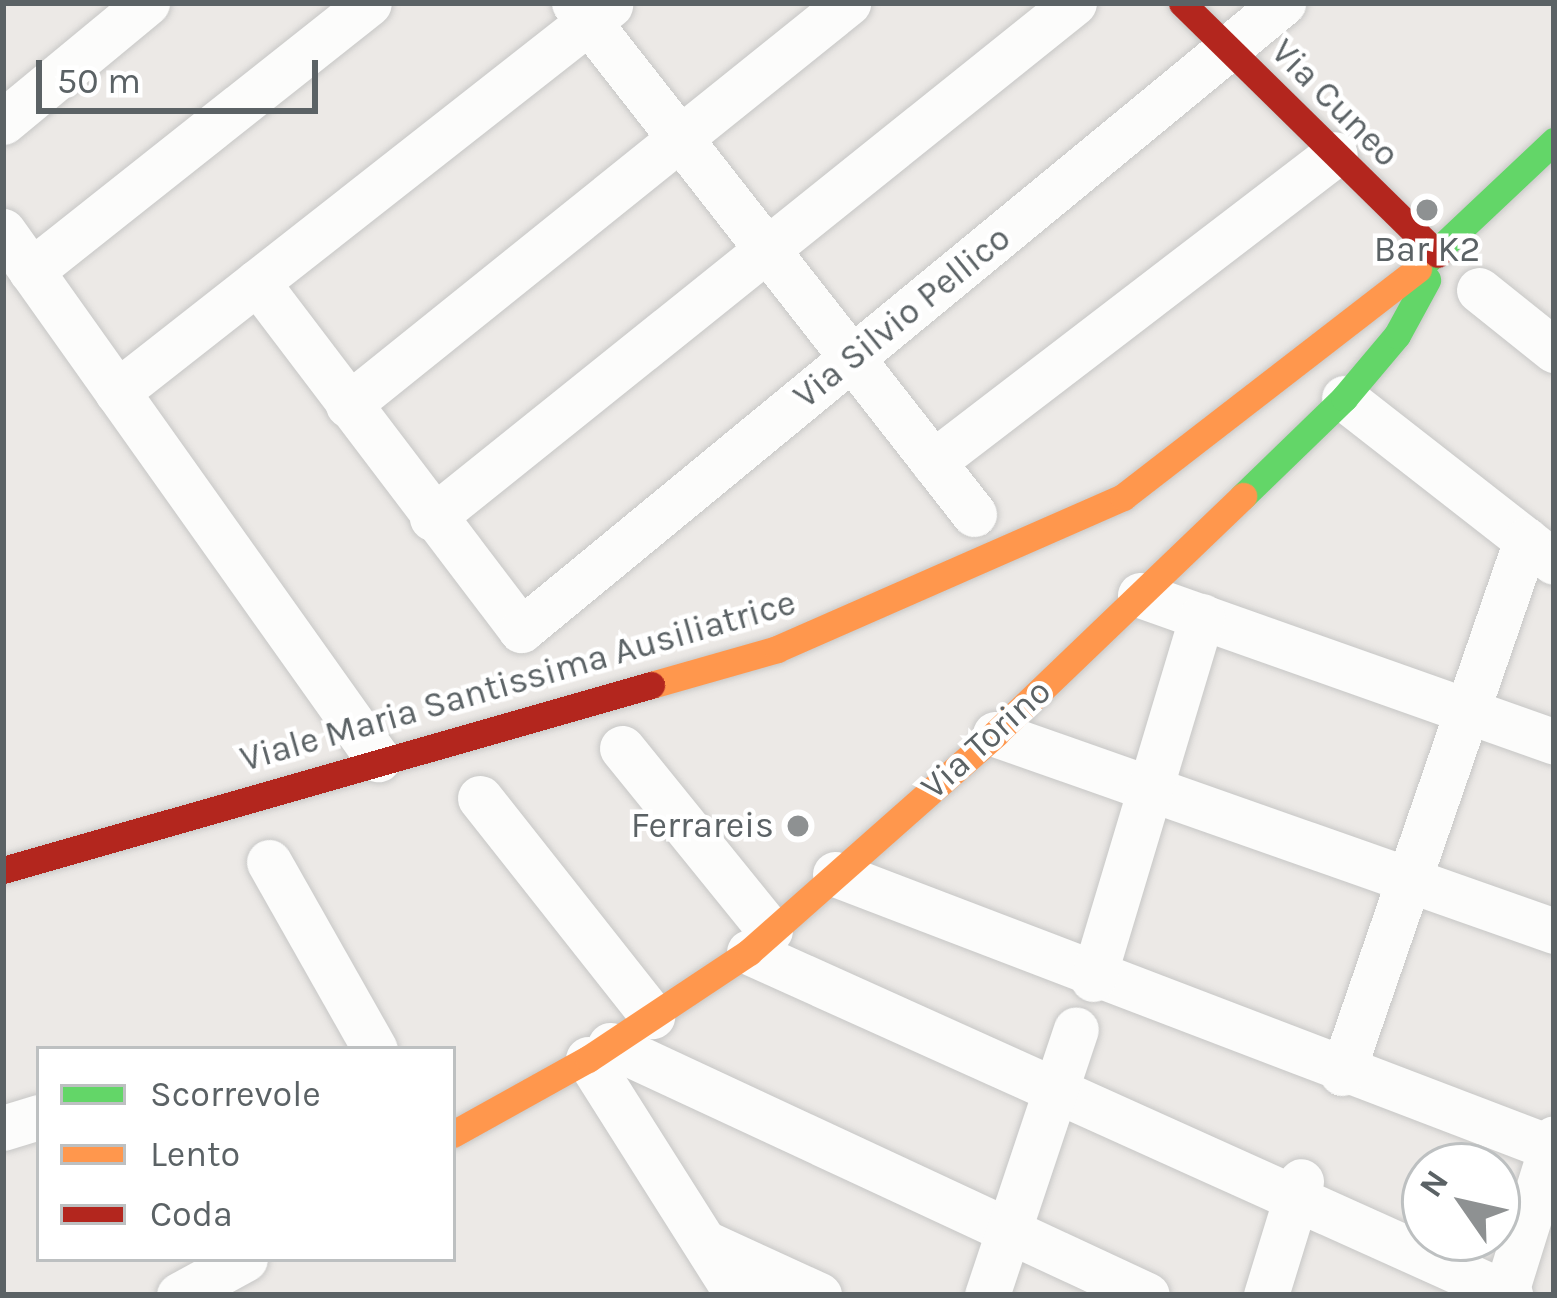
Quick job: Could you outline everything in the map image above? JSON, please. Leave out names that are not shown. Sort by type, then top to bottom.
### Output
[{"type":"main road","name":"Via Cuneo","points":[[1182,3],[1437,254]]},
{"type":"main road","name":"Viale Maria Santissima Ausiliatrice","points":[[3,870],[377,759],[777,649],[1123,497],[1437,254],[1554,141]]},
{"type":"main road","name":"Via Torino","points":[[456,1133],[599,1052],[760,941],[995,734],[1344,398],[1419,300],[1437,254]]},
{"type":"street","points":[[3,122],[146,3]]},
{"type":"street","points":[[32,271],[369,3]]},
{"type":"street","points":[[348,405],[848,3]]},
{"type":"street","points":[[257,282],[432,518],[1074,3]]},
{"type":"street","name":"Via Silvio Pellico","points":[[432,518],[521,630],[1283,3]]},
{"type":"street","points":[[117,392],[592,9],[680,138],[974,514]]},
{"type":"street","points":[[934,462],[1335,154]]},
{"type":"street","points":[[3,231],[377,759]]},
{"type":"street","points":[[1479,290],[1554,350]]},
{"type":"street","points":[[1342,1073],[1468,713],[1540,551],[1344,398]]},
{"type":"street","points":[[1140,595],[1554,742]]},
{"type":"street","points":[[1093,979],[1202,616]]},
{"type":"street","points":[[995,734],[1554,931]]},
{"type":"street","points":[[622,748],[760,941],[1056,1089],[1299,1188],[1507,1294],[1553,1145],[1342,1073],[835,874]]},
{"type":"street","points":[[480,798],[652,1016]]},
{"type":"street","points":[[269,862],[373,1046]]},
{"type":"street","points":[[987,1295],[1076,1029]]},
{"type":"street","points":[[599,1052],[1008,1229],[1147,1295]]},
{"type":"street","points":[[599,1052],[737,1295]]},
{"type":"street","points":[[3,1128],[36,1118]]},
{"type":"street","points":[[1266,1295],[1299,1188]]},
{"type":"street","points":[[710,1245],[819,1295]]},
{"type":"street","points":[[178,1295],[238,1262]]},
{"type":"traffic: fast","points":[[1418,269],[1554,141]]},
{"type":"traffic: fast","points":[[1243,496],[1344,398],[1397,335],[1427,280]]},
{"type":"traffic: slow","points":[[651,685],[777,649],[1123,497],[1418,269]]},
{"type":"traffic: slow","points":[[456,1132],[588,1059],[749,952],[995,734],[1243,496]]},
{"type":"traffic: jam","points":[[1182,3],[1437,254]]},
{"type":"traffic: jam","points":[[3,870],[651,685]]},
{"type":"place","name":"Bar K2","points":[[1427,210]]},
{"type":"place","name":"Ferrareis","points":[[798,826]]}]
